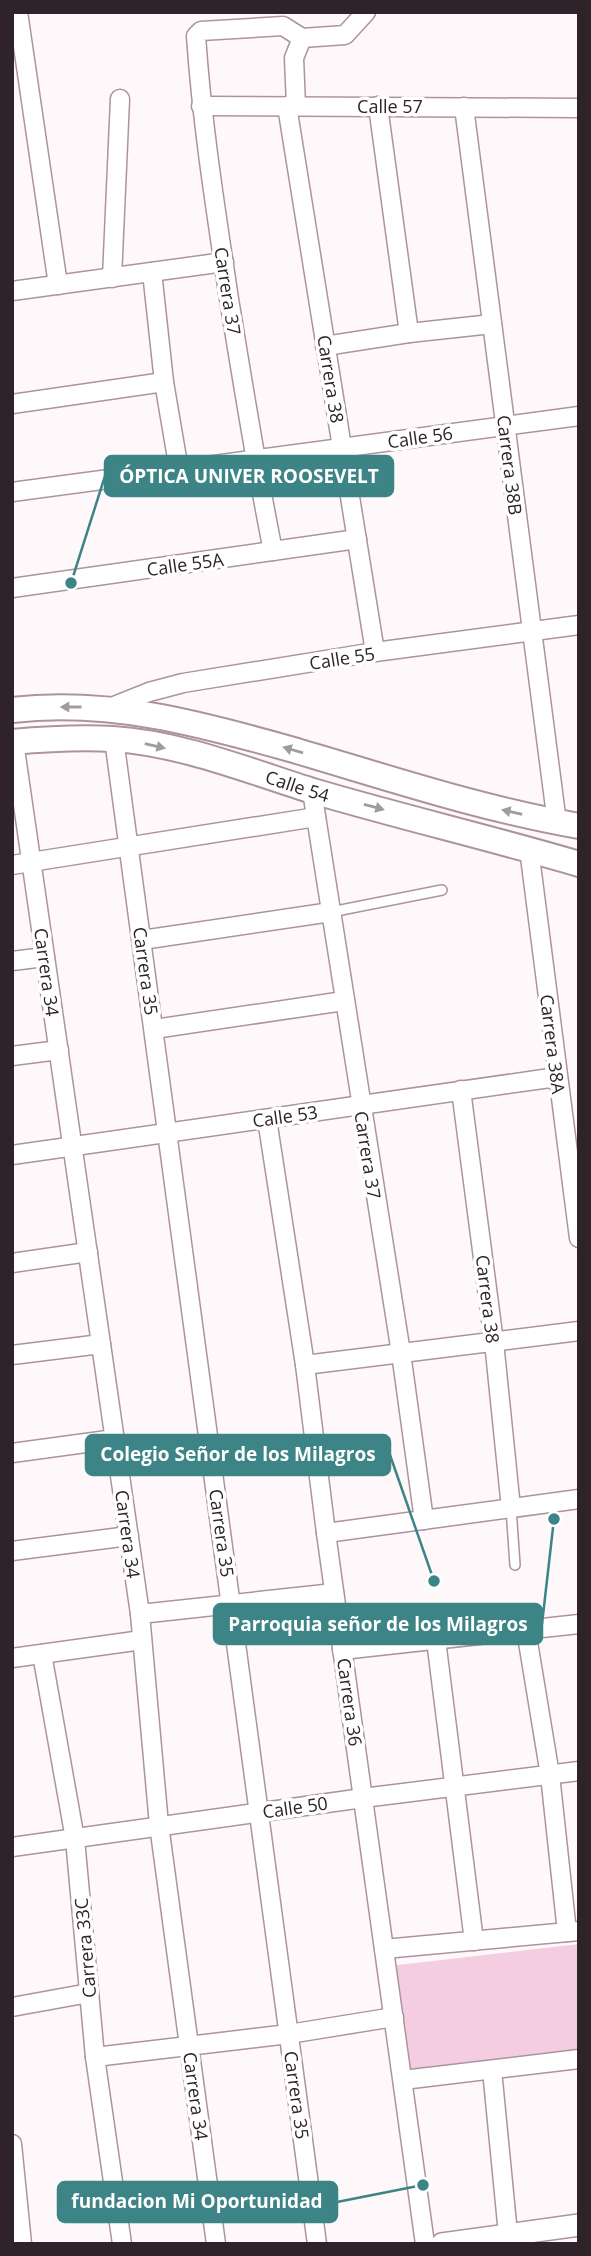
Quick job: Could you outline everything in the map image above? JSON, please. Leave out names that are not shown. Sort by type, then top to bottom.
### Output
[{"type":"main road","name":"Calle 54","points":[[12,710],[39,707],[110,708],[162,715],[220,729],[477,804],[568,825]]},
{"type":"main road","name":"Calle 54","points":[[13,742],[68,738],[145,743],[207,758],[312,791],[579,864]]},
{"type":"street","points":[[18,12],[58,285]]},
{"type":"street","points":[[302,38],[345,35],[366,12]]},
{"type":"street","name":"Carrera 37","points":[[273,551],[255,460],[223,262],[201,106],[196,36],[201,31],[283,26],[302,38]]},
{"type":"street","name":"Carrera 38","points":[[302,38],[295,58],[291,106],[325,346],[375,653]]},
{"type":"street","points":[[112,278],[120,99]]},
{"type":"street","name":"Calle 57","points":[[201,106],[579,108]]},
{"type":"street","points":[[378,106],[409,333]]},
{"type":"street","name":"Carrera 38B","points":[[464,107],[532,631],[568,825]]},
{"type":"street","points":[[12,291],[223,262]]},
{"type":"street","points":[[152,272],[164,382],[179,470]]},
{"type":"street","points":[[325,346],[492,324]]},
{"type":"street","points":[[12,404],[164,382]]},
{"type":"street","name":"Calle 56","points":[[12,492],[579,416]]},
{"type":"street","name":"Calle 55A","points":[[12,588],[357,539]]},
{"type":"street","name":"Calle 55","points":[[110,708],[149,692],[183,683],[579,625]]},
{"type":"street","name":"Carrera 35","points":[[114,739],[317,2244]]},
{"type":"street","name":"Carrera 34","points":[[13,742],[140,1614],[159,1825],[216,2244]]},
{"type":"street","name":"Carrera 37","points":[[312,791],[401,1353],[424,1520]]},
{"type":"street","points":[[12,865],[316,817]]},
{"type":"street","name":"Carrera 38A","points":[[529,849],[557,1077],[571,1121],[579,1238]]},
{"type":"street","points":[[142,940],[331,912]]},
{"type":"street","points":[[12,961],[45,957]]},
{"type":"street","points":[[154,1030],[344,1001]]},
{"type":"street","points":[[12,1056],[59,1050]]},
{"type":"street","name":"Calle 53","points":[[12,1156],[557,1077]]},
{"type":"street","name":"Carrera 38","points":[[461,1090],[494,1342],[511,1508]]},
{"type":"street","name":"Carrera 36","points":[[268,1119],[305,1365],[334,1593],[425,2244]]},
{"type":"street","points":[[12,1263],[88,1252]]},
{"type":"street","points":[[305,1365],[579,1331]]},
{"type":"street","points":[[12,1355],[101,1343]]},
{"type":"street","points":[[12,1453],[115,1439]]},
{"type":"street","points":[[326,1533],[579,1499]]},
{"type":"street","points":[[12,1551],[129,1536]]},
{"type":"street","points":[[140,1614],[334,1593]]},
{"type":"street","points":[[342,1650],[579,1624]]},
{"type":"street","points":[[384,1949],[573,1931],[526,1630]]},
{"type":"street","points":[[12,1658],[142,1640]]},
{"type":"street","points":[[436,1640],[474,1941]]},
{"type":"street","name":"Carrera 33C","points":[[41,1654],[75,1839],[94,2057],[121,2244]]},
{"type":"street","name":"Calle 50","points":[[12,1847],[159,1825],[579,1771]]},
{"type":"street","points":[[12,2007],[89,1993]]},
{"type":"street","points":[[94,2057],[289,2034],[394,2017]]},
{"type":"street","points":[[403,2080],[579,2059]]},
{"type":"street","points":[[492,2070],[508,2234]]},
{"type":"street","points":[[12,2144],[22,2244]]},
{"type":"street","points":[[442,2244],[579,2225]]},
{"type":"lane","points":[[331,912],[442,890]]},
{"type":"lane","points":[[511,1508],[515,1565]]},
{"type":"shaded area","points":[[579,1944],[579,2050],[409,2073],[390,1966]]},
{"type":"place","name":"ÓPTICA UNIVER ROOSEVELT","points":[[71,583]]},
{"type":"place","name":"Parroquia señor de los Milagros","points":[[554,1519]]},
{"type":"place","name":"Colegio Señor de los Milagros","points":[[434,1581]]},
{"type":"place","name":"fundacion Mi Oportunidad","points":[[423,2185]]}]
